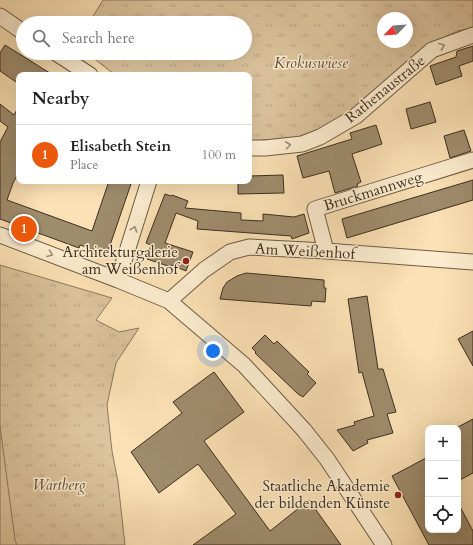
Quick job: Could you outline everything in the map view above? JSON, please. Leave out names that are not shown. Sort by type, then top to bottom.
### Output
[{"type":"street","points":[[0,16],[16,27]]},
{"type":"street","name":"Rathenaustraße","points":[[252,148],[302,144],[320,137],[356,116],[432,50],[473,35]]},
{"type":"street","points":[[67,60],[85,72]]},
{"type":"street","name":"Bruckmannweg","points":[[326,251],[315,209],[473,160]]},
{"type":"street","points":[[118,280],[148,184]]},
{"type":"street","points":[[0,235],[170,301],[244,365],[304,430],[327,459],[384,545]]},
{"type":"street","name":"Am Weißenhof","points":[[170,301],[204,270],[230,252],[249,248],[326,251],[473,262]]},
{"type":"green space","name":"Krokuswiese","points":[[103,0],[473,0],[473,28],[457,31],[418,52],[373,94],[339,121],[315,133],[293,138],[252,141],[252,72],[111,72],[96,60],[252,60],[252,16],[93,16]]},
{"type":"green space","name":"Wartberg","points":[[0,265],[112,298],[96,320],[119,332],[139,328],[116,363],[107,405],[125,545],[0,545]]},
{"type":"green space","points":[[0,426],[15,540],[17,545],[0,545]]},
{"type":"building","points":[[5,45],[16,52],[16,60],[29,60],[48,72],[16,72],[16,82],[0,71],[0,53]]},
{"type":"building","points":[[473,46],[473,61],[459,66],[462,76],[436,85],[430,66],[456,57],[457,51]]},
{"type":"building","points":[[430,102],[436,122],[411,129],[406,109]]},
{"type":"building","points":[[0,104],[14,115],[16,111],[16,178],[7,200],[92,231],[108,184],[131,184],[107,254],[80,245],[79,248],[0,219],[0,142],[8,127],[0,121]]},
{"type":"building","points":[[376,125],[382,144],[352,154],[361,182],[357,184],[358,186],[335,193],[329,171],[303,178],[297,156],[352,139],[350,133]]},
{"type":"building","points":[[464,130],[471,151],[450,158],[444,136]]},
{"type":"building","points":[[283,175],[284,193],[238,194],[238,184],[252,184],[252,176]]},
{"type":"building","points":[[473,180],[473,200],[347,238],[342,219]]},
{"type":"building","points":[[165,194],[188,201],[185,208],[241,213],[241,220],[263,221],[263,214],[294,217],[304,214],[309,233],[292,239],[291,236],[197,229],[198,221],[176,213],[165,243],[193,252],[186,271],[171,265],[171,267],[147,259],[151,245],[146,243]]},
{"type":"building","points":[[246,273],[324,280],[324,288],[326,288],[325,302],[312,301],[311,306],[220,299],[223,288],[227,282]]},
{"type":"building","points":[[367,296],[378,369],[383,369],[396,412],[387,414],[393,433],[367,440],[368,443],[353,451],[337,430],[355,425],[354,422],[374,416],[362,372],[359,373],[348,299]]},
{"type":"building","points":[[473,331],[473,366],[458,339]]},
{"type":"building","points":[[265,335],[274,344],[277,341],[309,372],[307,374],[316,383],[303,397],[255,353],[256,352],[252,348]]},
{"type":"building","points":[[214,372],[244,412],[204,441],[270,531],[309,500],[341,545],[193,545],[236,514],[198,464],[159,493],[131,452],[182,413],[173,402]]},
{"type":"building","points":[[473,419],[473,473],[461,479],[461,461],[461,425]]},
{"type":"building","points":[[425,459],[425,533],[461,533],[461,509],[473,531],[473,545],[429,545],[392,476]]},
{"type":"place","name":"Elisabeth Stein","points":[[24,229]]},
{"type":"place","name":"Architekturgalerie am Weißenhof","points":[[186,261]]},
{"type":"place","name":"Staatliche Akademie der bildenden Künste","points":[[398,495]]}]
